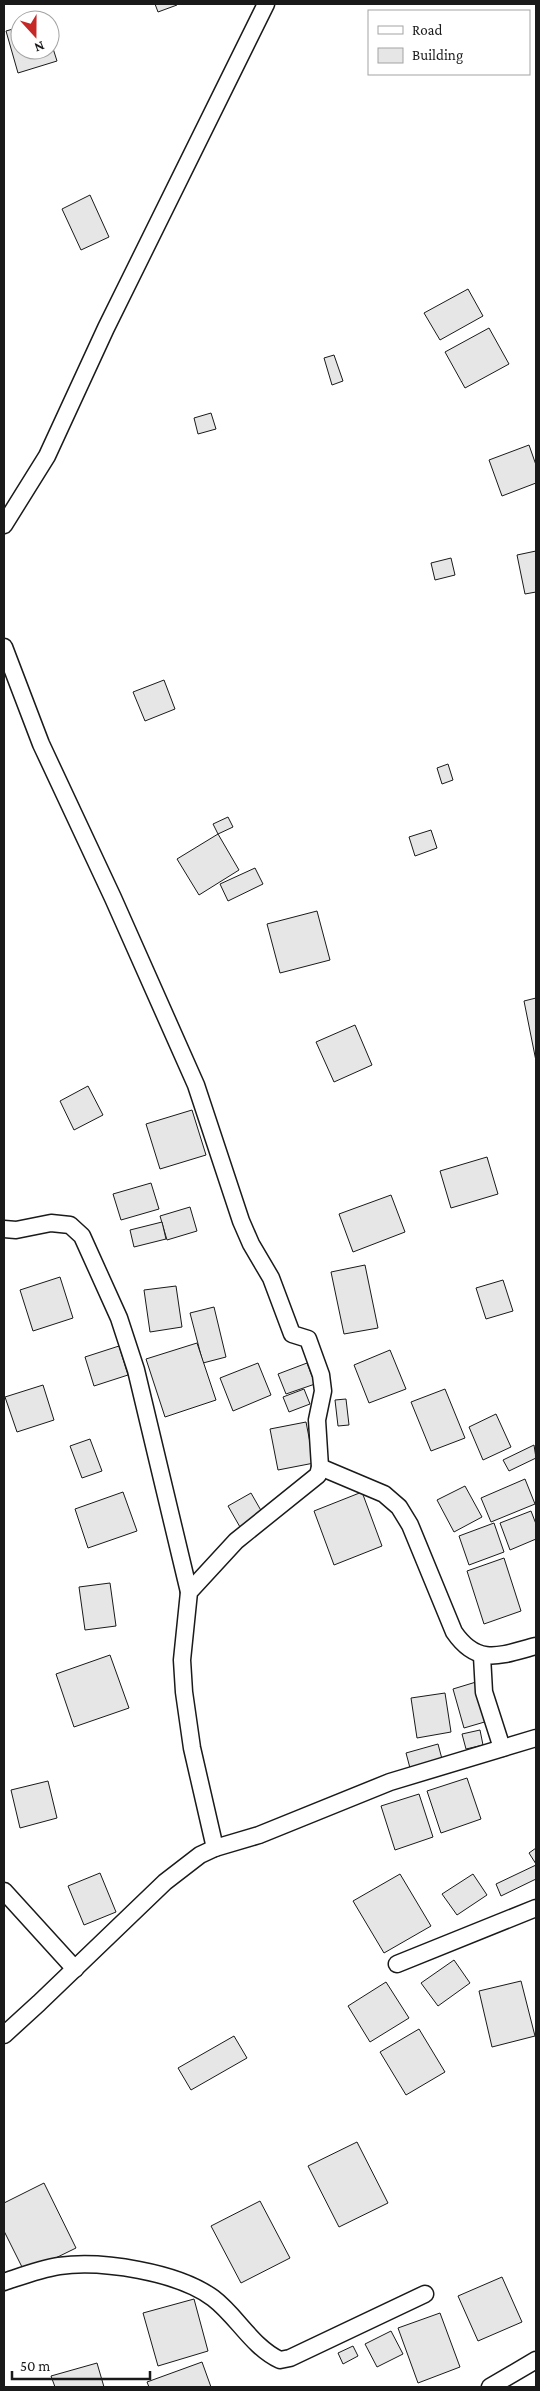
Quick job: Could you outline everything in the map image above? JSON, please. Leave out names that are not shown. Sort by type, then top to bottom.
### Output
[{"type":"street","points":[[4,525],[47,456],[106,328],[266,4]]},
{"type":"street","points":[[4,647],[41,744],[113,898],[196,1085],[251,1244],[270,1278],[292,1334],[308,1339],[321,1376],[323,1391],[317,1420],[320,1466],[318,1475],[306,1487],[236,1541],[189,1592]]},
{"type":"street","points":[[4,1229],[16,1230],[51,1223],[70,1225],[82,1236],[118,1318],[136,1370],[189,1592],[182,1660],[184,1692],[192,1748],[215,1848]]},
{"type":"street","points":[[320,1466],[384,1494],[399,1507],[410,1525],[454,1632],[460,1641],[482,1656],[501,1655],[536,1646]]},
{"type":"street","points":[[482,1656],[484,1692],[502,1748]]},
{"type":"street","points":[[4,2034],[165,1882],[187,1864],[215,1848],[259,1835],[390,1782],[536,1738]]},
{"type":"street","points":[[4,1891],[75,1969]]},
{"type":"street","points":[[397,1964],[536,1908]]},
{"type":"street","points":[[4,2282],[58,2266],[81,2265],[143,2271],[174,2278],[214,2299],[263,2348],[280,2360],[290,2358],[425,2294]]},
{"type":"street","points":[[490,2387],[536,2360]]},
{"type":"building","points":[[155,4],[177,4],[177,5],[158,12]]},
{"type":"building","points":[[10,30],[10,45],[6,31]]},
{"type":"building","points":[[14,60],[57,60],[57,61],[18,73]]},
{"type":"building","points":[[90,195],[109,237],[81,250],[62,209]]},
{"type":"building","points":[[468,289],[483,316],[440,340],[424,313]]},
{"type":"building","points":[[489,328],[509,364],[465,388],[445,352]]},
{"type":"building","points":[[334,355],[343,381],[332,385],[324,358]]},
{"type":"building","points":[[211,413],[216,429],[198,434],[194,418]]},
{"type":"building","points":[[529,445],[536,465],[536,483],[502,496],[489,460]]},
{"type":"building","points":[[536,551],[536,592],[525,594],[517,555]]},
{"type":"building","points":[[451,558],[455,575],[435,580],[431,563]]},
{"type":"building","points":[[164,680],[175,709],[145,721],[133,692]]},
{"type":"building","points":[[448,764],[453,780],[442,784],[437,768]]},
{"type":"building","points":[[228,817],[233,827],[218,834],[213,824]]},
{"type":"building","points":[[431,830],[437,848],[415,856],[409,837]]},
{"type":"building","points":[[218,834],[239,870],[199,895],[177,859]]},
{"type":"building","points":[[255,868],[263,884],[228,901],[220,884]]},
{"type":"building","points":[[317,911],[330,960],[280,973],[267,924]]},
{"type":"building","points":[[536,998],[536,1061],[524,1001]]},
{"type":"building","points":[[355,1025],[372,1065],[334,1082],[316,1042]]},
{"type":"building","points":[[88,1086],[103,1115],[74,1130],[60,1101]]},
{"type":"building","points":[[192,1110],[206,1155],[160,1169],[146,1124]]},
{"type":"building","points":[[487,1157],[498,1194],[451,1208],[440,1171]]},
{"type":"building","points":[[151,1183],[159,1209],[121,1220],[113,1194]]},
{"type":"building","points":[[391,1195],[405,1232],[353,1252],[339,1214]]},
{"type":"building","points":[[190,1207],[197,1231],[167,1240],[160,1216]]},
{"type":"building","points":[[162,1222],[166,1239],[134,1247],[130,1230]]},
{"type":"building","points":[[365,1265],[378,1328],[344,1334],[331,1272]]},
{"type":"building","points":[[60,1277],[73,1318],[33,1331],[20,1290]]},
{"type":"building","points":[[503,1280],[513,1311],[486,1319],[476,1288]]},
{"type":"building","points":[[176,1286],[182,1327],[150,1332],[144,1290]]},
{"type":"building","points":[[214,1307],[226,1357],[203,1363],[190,1313]]},
{"type":"building","points":[[197,1343],[216,1400],[165,1417],[146,1359]]},
{"type":"building","points":[[119,1346],[128,1375],[94,1386],[85,1357]]},
{"type":"building","points":[[390,1350],[406,1389],[369,1403],[354,1365]]},
{"type":"building","points":[[258,1363],[271,1395],[233,1411],[220,1378]]},
{"type":"building","points":[[307,1363],[315,1384],[286,1394],[278,1374]]},
{"type":"building","points":[[43,1385],[54,1420],[17,1432],[5,1397]]},
{"type":"building","points":[[304,1389],[310,1404],[289,1412],[283,1397]]},
{"type":"building","points":[[445,1389],[465,1438],[431,1451],[411,1402]]},
{"type":"building","points":[[346,1399],[349,1425],[338,1426],[335,1400]]},
{"type":"building","points":[[496,1414],[511,1447],[483,1460],[469,1427]]},
{"type":"building","points":[[306,1422],[314,1463],[278,1470],[270,1429]]},
{"type":"building","points":[[90,1439],[102,1471],[82,1478],[70,1446]]},
{"type":"building","points":[[534,1445],[536,1458],[509,1471],[503,1460]]},
{"type":"building","points":[[525,1479],[535,1504],[491,1522],[481,1498]]},
{"type":"building","points":[[465,1486],[482,1517],[454,1532],[437,1500]]},
{"type":"building","points":[[123,1492],[137,1531],[88,1548],[75,1509]]},
{"type":"building","points":[[362,1492],[382,1546],[334,1565],[314,1511]]},
{"type":"building","points":[[251,1493],[263,1514],[240,1527],[228,1506]]},
{"type":"building","points":[[531,1511],[536,1524],[536,1539],[510,1550],[500,1523]]},
{"type":"building","points":[[494,1523],[504,1552],[469,1565],[459,1536]]},
{"type":"building","points":[[504,1558],[521,1611],[484,1624],[467,1571]]},
{"type":"building","points":[[110,1583],[116,1626],[85,1630],[79,1587]]},
{"type":"building","points":[[110,1655],[129,1708],[74,1727],[56,1674]]},
{"type":"building","points":[[476,1682],[488,1721],[464,1728],[453,1689]]},
{"type":"building","points":[[445,1693],[451,1732],[417,1738],[411,1698]]},
{"type":"building","points":[[480,1730],[483,1745],[466,1749],[462,1734]]},
{"type":"building","points":[[438,1744],[442,1759],[410,1768],[406,1753]]},
{"type":"building","points":[[467,1778],[481,1819],[441,1833],[427,1791]]},
{"type":"building","points":[[48,1781],[57,1818],[20,1828],[11,1790]]},
{"type":"building","points":[[419,1794],[433,1837],[395,1850],[381,1806]]},
{"type":"building","points":[[536,1848],[536,1864],[529,1853]]},
{"type":"building","points":[[536,1865],[536,1879],[501,1896],[496,1884]]},
{"type":"building","points":[[100,1873],[116,1912],[84,1925],[68,1886]]},
{"type":"building","points":[[400,1874],[431,1926],[384,1953],[353,1901]]},
{"type":"building","points":[[473,1874],[487,1895],[457,1915],[442,1894]]},
{"type":"building","points":[[454,1960],[470,1983],[438,2006],[421,1983]]},
{"type":"building","points":[[521,1981],[535,2036],[492,2047],[479,1991]]},
{"type":"building","points":[[386,1982],[409,2018],[370,2042],[348,2006]]},
{"type":"building","points":[[419,2029],[445,2072],[406,2095],[380,2052]]},
{"type":"building","points":[[234,2036],[247,2058],[191,2090],[178,2068]]},
{"type":"building","points":[[357,2142],[388,2203],[339,2227],[308,2166]]},
{"type":"building","points":[[44,2183],[76,2248],[25,2273],[4,2231],[4,2203]]},
{"type":"building","points":[[260,2201],[290,2258],[241,2283],[211,2226]]},
{"type":"building","points":[[502,2277],[522,2322],[478,2341],[458,2296]]},
{"type":"building","points":[[194,2299],[208,2351],[158,2366],[143,2313]]},
{"type":"building","points":[[440,2313],[460,2367],[418,2383],[398,2328]]},
{"type":"building","points":[[391,2331],[403,2354],[377,2367],[365,2344]]},
{"type":"building","points":[[353,2346],[358,2356],[343,2364],[338,2353]]},
{"type":"building","points":[[202,2362],[211,2387],[149,2387],[147,2382]]},
{"type":"building","points":[[97,2363],[104,2387],[55,2387],[51,2376]]}]
